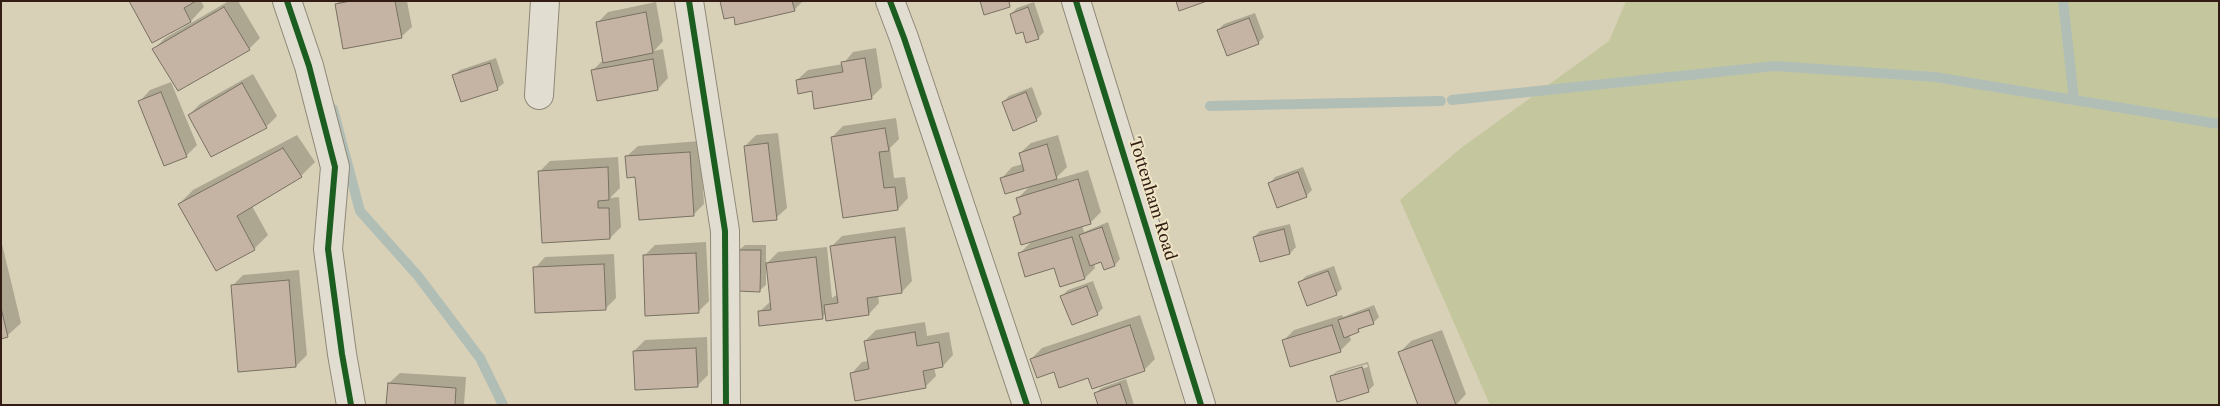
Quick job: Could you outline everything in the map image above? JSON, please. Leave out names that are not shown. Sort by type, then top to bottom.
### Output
[{"type":"street","points":[[287,1],[309,66],[335,167],[328,249],[351,405]]},
{"type":"street","points":[[539,95],[545,1]]},
{"type":"street","points":[[689,1],[725,231],[726,405]]},
{"type":"street","points":[[890,1],[1027,405]]},
{"type":"street","name":"Tottenham Road","points":[[1076,1],[1201,405]]},
{"type":"green space","points":[[1626,1],[2219,1],[2219,405],[1490,405],[1400,200],[1461,148],[1609,41]]},
{"type":"building","points":[[129,1],[196,1],[184,8],[191,22],[152,43]]},
{"type":"building","points":[[351,1],[395,1],[402,38],[343,49],[335,4]]},
{"type":"building","points":[[720,1],[792,1],[795,11],[735,25],[734,17],[724,19]]},
{"type":"building","points":[[980,1],[1009,1],[1010,7],[984,15]]},
{"type":"building","points":[[1176,1],[1207,1],[1179,11]]},
{"type":"building","points":[[224,7],[250,50],[178,91],[152,49]]},
{"type":"building","points":[[1028,7],[1039,39],[1026,43],[1023,32],[1016,34],[1010,14]]},
{"type":"building","points":[[646,12],[653,53],[603,63],[596,22]]},
{"type":"building","points":[[1249,18],[1259,44],[1227,56],[1217,30]]},
{"type":"building","points":[[865,58],[872,99],[814,109],[812,91],[798,94],[796,80],[843,72],[841,62]]},
{"type":"building","points":[[653,59],[658,90],[597,101],[591,70]]},
{"type":"building","points":[[490,63],[498,90],[461,102],[452,75]]},
{"type":"building","points":[[242,83],[267,128],[211,157],[188,115]]},
{"type":"building","points":[[161,92],[187,157],[164,166],[138,101]]},
{"type":"building","points":[[1026,92],[1037,121],[1013,131],[1002,102]]},
{"type":"building","points":[[885,128],[889,151],[879,152],[884,188],[895,187],[898,210],[843,218],[831,137]]},
{"type":"building","points":[[768,143],[777,220],[753,222],[744,146]]},
{"type":"building","points":[[1047,144],[1057,179],[1005,194],[1000,178],[1024,171],[1019,153]]},
{"type":"building","points":[[283,148],[302,177],[237,216],[255,250],[216,271],[178,204]]},
{"type":"building","points":[[690,152],[694,216],[639,220],[635,177],[627,178],[625,156]]},
{"type":"building","points":[[608,167],[609,200],[598,201],[598,208],[609,208],[610,239],[542,243],[538,171]]},
{"type":"building","points":[[1298,172],[1307,197],[1277,208],[1268,183]]},
{"type":"building","points":[[1078,179],[1091,224],[1021,245],[1013,217],[1021,214],[1016,198]]},
{"type":"building","points":[[1102,227],[1115,266],[1104,270],[1101,262],[1090,266],[1079,235]]},
{"type":"building","points":[[1284,229],[1290,254],[1260,262],[1253,237]]},
{"type":"building","points":[[895,237],[902,293],[867,298],[869,315],[826,321],[824,305],[838,303],[830,246]]},
{"type":"building","points":[[1072,237],[1085,279],[1060,287],[1054,268],[1025,277],[1018,253]]},
{"type":"building","points":[[738,250],[761,250],[760,292],[737,291]]},
{"type":"building","points":[[696,253],[699,313],[645,316],[643,255]]},
{"type":"building","points":[[816,257],[823,319],[759,326],[758,311],[771,310],[766,263]]},
{"type":"building","points":[[604,264],[606,310],[535,313],[533,267]]},
{"type":"building","points":[[1328,271],[1337,295],[1307,306],[1298,282]]},
{"type":"building","points":[[289,280],[296,367],[238,372],[231,285]]},
{"type":"building","points":[[1087,286],[1098,315],[1072,325],[1060,296]]},
{"type":"building","points":[[1,308],[8,337],[1,339]]},
{"type":"building","points":[[1369,310],[1374,324],[1358,329],[1359,332],[1344,338],[1338,320]]},
{"type":"building","points":[[1130,325],[1145,371],[1092,389],[1088,378],[1059,388],[1054,372],[1037,378],[1030,359]]},
{"type":"building","points":[[1332,325],[1341,352],[1290,367],[1282,340]]},
{"type":"building","points":[[915,332],[917,346],[939,342],[943,367],[923,371],[926,388],[855,401],[850,373],[869,369],[864,341]]},
{"type":"building","points":[[1432,340],[1456,405],[1418,405],[1398,352]]},
{"type":"building","points":[[696,348],[698,387],[635,390],[633,351]]},
{"type":"building","points":[[1362,367],[1369,392],[1337,402],[1330,376]]},
{"type":"building","points":[[388,383],[456,388],[455,405],[386,405]]},
{"type":"building","points":[[1120,384],[1127,405],[1098,405],[1094,393]]},
{"type":"waterway","points":[[2063,1],[2074,100]]},
{"type":"waterway","points":[[1452,100],[1775,66],[1935,77],[2219,124]]},
{"type":"waterway","points":[[1210,106],[1441,101]]},
{"type":"waterway","points":[[333,109],[360,211],[418,276],[480,358],[503,405]]},
{"type":"cycle path","points":[[287,1],[309,66],[335,167],[328,249],[351,405]]},
{"type":"cycle path","points":[[689,1],[725,231],[726,405]]},
{"type":"cycle path","points":[[890,1],[1027,405]]},
{"type":"cycle path","points":[[1076,1],[1201,405]]}]
